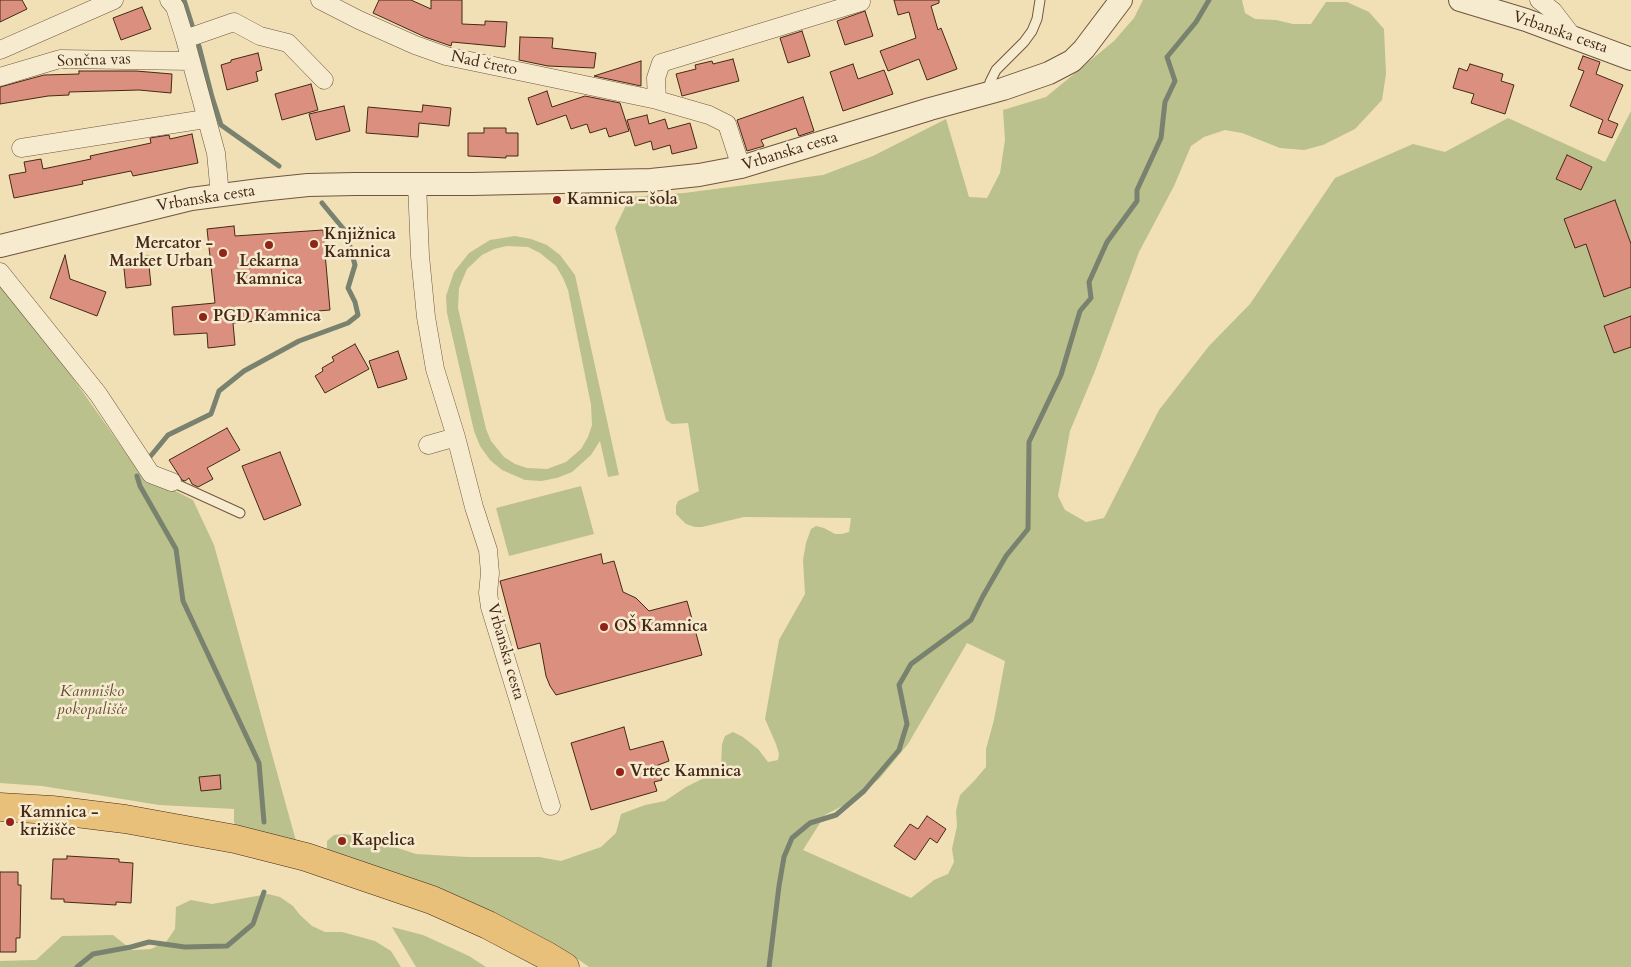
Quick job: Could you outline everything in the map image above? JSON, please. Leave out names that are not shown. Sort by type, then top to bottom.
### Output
[{"type":"main road","points":[[0,807],[52,810],[125,818],[235,839],[306,858],[432,900],[488,925],[565,967]]},
{"type":"street","points":[[0,50],[89,5],[114,0]]},
{"type":"street","points":[[169,0],[175,7],[185,39],[216,153],[220,195]]},
{"type":"street","name":"Nad čreto","points":[[320,0],[415,45],[446,56],[657,100],[710,115],[727,124],[741,167]]},
{"type":"street","name":"Vrbanska cesta","points":[[0,246],[182,201],[308,185],[651,180],[741,167],[1049,73],[1072,61],[1084,49],[1122,0]]},
{"type":"street","name":"Vrbanska cesta","points":[[1460,0],[1573,37],[1631,59]]},
{"type":"street","points":[[1539,0],[1554,11],[1573,37]]},
{"type":"street","points":[[657,100],[657,72],[661,63],[861,2]]},
{"type":"street","points":[[185,39],[234,22],[260,36],[288,43],[324,80]]},
{"type":"street","name":"Sončna vas","points":[[0,77],[60,59],[190,61]]},
{"type":"street","points":[[21,148],[206,119]]},
{"type":"street","name":"Vrbanska cesta","points":[[417,183],[420,256],[426,317],[435,369],[456,437],[474,508],[488,550],[490,607],[551,806]]},
{"type":"street","points":[[0,272],[98,394],[151,474],[172,482]]},
{"type":"street","points":[[428,445],[456,437]]},
{"type":"lane","points":[[988,93],[990,82],[996,70],[1024,42],[1032,31],[1037,19],[1040,0]]},
{"type":"lane","points":[[172,482],[240,513]]},
{"type":"green space","points":[[1143,0],[1242,0],[1245,13],[1255,19],[1276,20],[1293,24],[1311,24],[1326,2],[1347,2],[1369,12],[1384,29],[1386,74],[1382,100],[1355,129],[1323,145],[1304,150],[1280,148],[1242,133],[1225,130],[1204,137],[1191,146],[1174,186],[1139,252],[1095,371],[1070,431],[1058,496],[1065,510],[1086,522],[1104,518],[1159,410],[1209,346],[1250,304],[1335,178],[1413,144],[1445,152],[1508,118],[1605,162],[1631,111],[1631,967],[589,967],[572,955],[516,924],[452,897],[327,852],[327,841],[334,835],[345,834],[367,838],[416,854],[468,857],[539,857],[561,861],[601,847],[616,833],[621,814],[645,805],[665,801],[686,787],[715,775],[721,768],[722,744],[725,736],[733,732],[758,749],[768,762],[778,760],[779,754],[776,744],[765,719],[779,640],[805,594],[803,560],[806,543],[811,529],[816,526],[835,534],[849,532],[851,518],[744,517],[695,527],[686,524],[676,514],[678,501],[699,491],[688,423],[672,424],[666,420],[615,228],[630,197],[684,193],[823,175],[873,156],[946,119],[969,197],[987,198],[1000,173],[1005,140],[1003,110],[1046,97],[1114,41],[1134,18]],"holes":[[[967,643],[1005,661],[994,720],[986,749],[986,767],[960,795],[956,811],[957,826],[952,849],[954,862],[948,874],[934,880],[911,898],[803,850],[825,815],[850,802],[880,778],[908,744]]]},
{"type":"green space","points":[[515,236],[547,245],[560,255],[575,275],[619,475],[608,477],[600,441],[591,455],[572,472],[557,478],[541,481],[525,480],[502,470],[490,460],[480,446],[474,431],[447,313],[446,296],[454,272],[469,253],[490,240]],"holes":[[[507,246],[528,247],[540,253],[556,266],[568,290],[591,405],[592,425],[581,449],[566,462],[547,469],[527,468],[515,464],[504,457],[491,441],[486,429],[458,308],[459,288],[467,269],[482,255],[494,249]]]},
{"type":"green space","name":"Kamniško pokopališče","points":[[0,285],[16,302],[63,364],[140,473],[193,500],[214,545],[296,841],[236,827],[234,809],[159,805],[42,786],[0,783]]},
{"type":"green space","points":[[581,486],[594,534],[509,556],[496,508]]},
{"type":"green space","points":[[268,894],[280,897],[293,906],[312,926],[325,932],[342,932],[375,941],[391,951],[401,967],[0,967],[0,961],[36,960],[62,936],[113,935],[132,950],[151,949],[166,942],[175,929],[176,907],[191,900],[212,904]]},
{"type":"green space","points":[[392,927],[423,935],[469,956],[486,967],[416,967]]},
{"type":"building","points":[[0,0],[22,0],[27,9],[0,22]]},
{"type":"building","points":[[379,0],[411,0],[431,9],[431,0],[462,0],[462,24],[485,25],[485,21],[507,22],[505,47],[452,42],[451,46],[425,37],[373,13]]},
{"type":"building","points":[[894,0],[939,0],[939,3],[931,6],[938,30],[941,28],[957,69],[927,80],[919,59],[888,71],[880,51],[916,38],[909,12],[898,15]]},
{"type":"building","points":[[142,7],[151,29],[121,40],[113,18]]},
{"type":"building","points":[[865,11],[873,36],[845,45],[837,21]]},
{"type":"building","points":[[802,31],[810,56],[788,63],[780,38]]},
{"type":"building","points":[[520,37],[553,38],[552,48],[596,53],[594,68],[548,66],[519,60]]},
{"type":"building","points":[[258,53],[262,70],[256,72],[258,81],[227,90],[221,65],[231,62],[231,60]]},
{"type":"building","points":[[1583,56],[1600,62],[1596,74],[1623,85],[1608,120],[1618,124],[1612,138],[1598,133],[1603,120],[1570,106],[1584,71],[1578,69]]},
{"type":"building","points":[[733,59],[739,81],[682,96],[676,74],[696,69],[695,65],[712,61],[713,64]]},
{"type":"building","points":[[641,61],[641,86],[594,76]]},
{"type":"building","points":[[853,64],[858,79],[884,70],[893,94],[843,111],[830,72]]},
{"type":"building","points":[[1470,64],[1503,74],[1501,81],[1514,85],[1505,114],[1471,103],[1474,94],[1453,88],[1459,68],[1467,71]]},
{"type":"building","points":[[79,71],[136,71],[172,74],[171,93],[139,90],[69,92],[69,95],[48,96],[0,104],[0,87],[44,75],[79,74]]},
{"type":"building","points":[[311,84],[318,110],[282,120],[275,94]]},
{"type":"building","points":[[547,91],[552,107],[585,96],[620,103],[629,131],[609,137],[606,128],[590,133],[587,124],[571,129],[566,115],[537,125],[528,98]]},
{"type":"building","points":[[803,97],[814,131],[799,136],[796,128],[761,140],[764,146],[747,151],[737,120]]},
{"type":"building","points":[[423,105],[451,108],[449,126],[419,123],[418,137],[366,133],[368,107],[422,112]]},
{"type":"building","points":[[344,106],[350,131],[316,140],[309,114]]},
{"type":"building","points":[[647,115],[649,124],[665,119],[668,129],[690,123],[697,148],[672,154],[670,145],[653,150],[651,141],[635,146],[627,120]]},
{"type":"building","points":[[484,128],[506,128],[506,133],[518,133],[518,156],[506,156],[506,158],[468,156],[468,133],[484,133]]},
{"type":"building","points":[[192,134],[198,163],[133,176],[131,171],[82,181],[83,184],[14,198],[9,175],[26,172],[24,162],[41,159],[43,169],[91,159],[90,156],[151,143],[150,138],[169,135],[170,139]]},
{"type":"building","points":[[1567,155],[1592,167],[1581,190],[1556,179]]},
{"type":"building","points":[[1615,200],[1631,244],[1631,287],[1604,297],[1586,244],[1575,248],[1564,219]]},
{"type":"building","points":[[234,226],[235,236],[323,230],[330,310],[282,314],[283,319],[233,323],[235,345],[208,348],[207,333],[174,335],[172,307],[215,303],[207,229]]},
{"type":"building","points":[[65,255],[70,279],[106,292],[97,316],[50,298]]},
{"type":"building","points":[[148,256],[151,285],[126,288],[123,259]]},
{"type":"building","points":[[1631,316],[1631,347],[1614,353],[1604,326]]},
{"type":"building","points":[[355,344],[369,369],[325,393],[315,376],[323,371],[322,368],[334,361],[332,357]]},
{"type":"building","points":[[398,351],[407,379],[378,388],[369,361]]},
{"type":"building","points":[[227,428],[240,450],[207,468],[213,479],[198,487],[192,484],[189,478],[185,481],[182,480],[169,460]]},
{"type":"building","points":[[280,452],[301,505],[264,520],[242,466]]},
{"type":"building","name":"OŠ Kamnica","points":[[601,554],[603,564],[614,561],[623,592],[636,598],[649,611],[687,601],[702,655],[556,695],[546,676],[540,643],[518,649],[500,581]]},
{"type":"building","name":"Vrtec Kamnica","points":[[624,727],[630,750],[663,741],[669,761],[658,765],[662,780],[654,782],[657,791],[591,810],[571,743]]},
{"type":"building","points":[[220,775],[221,789],[201,791],[199,777]]},
{"type":"building","points":[[927,816],[946,829],[937,843],[930,838],[915,860],[894,846],[910,824],[918,829]]},
{"type":"building","points":[[67,856],[119,859],[119,862],[133,863],[131,903],[116,902],[116,905],[64,902],[64,899],[51,899],[53,859],[67,859]]},
{"type":"building","points":[[0,872],[18,872],[18,885],[21,885],[20,938],[16,938],[16,952],[0,952]]},
{"type":"waterway","points":[[184,0],[192,25]]},
{"type":"waterway","points":[[769,967],[784,857],[792,838],[810,823],[836,815],[864,791],[899,750],[907,724],[899,685],[911,664],[971,620],[1006,556],[1028,529],[1029,442],[1061,375],[1080,311],[1091,298],[1089,282],[1107,242],[1137,201],[1137,190],[1161,138],[1165,102],[1175,81],[1167,57],[1196,22],[1209,0]]},
{"type":"waterway","points":[[199,46],[221,125],[279,166]]},
{"type":"waterway","points":[[149,458],[168,435],[211,414],[219,391],[244,371],[299,341],[348,323],[358,315],[355,302],[348,288],[355,265],[346,232],[322,203]]},
{"type":"waterway","points":[[137,476],[140,486],[176,549],[183,601],[259,763],[264,822]]},
{"type":"waterway","points":[[77,967],[93,954],[149,942],[185,947],[227,946],[253,924],[264,892]]},
{"type":"place","name":"Kamnica - šola","points":[[557,200]]},
{"type":"place","name":"Knjižnica Kamnica","points":[[314,244]]},
{"type":"place","name":"Lekarna Kamnica","points":[[269,245]]},
{"type":"place","name":"Mercator - Market Urban","points":[[223,253]]},
{"type":"place","name":"PGD Kamnica","points":[[203,317]]},
{"type":"place","name":"OŠ Kamnica","points":[[604,627]]},
{"type":"place","name":"Vrtec Kamnica","points":[[620,772]]},
{"type":"place","name":"Kamnica - križišče","points":[[10,822]]},
{"type":"place","name":"Kapelica","points":[[342,841]]}]
